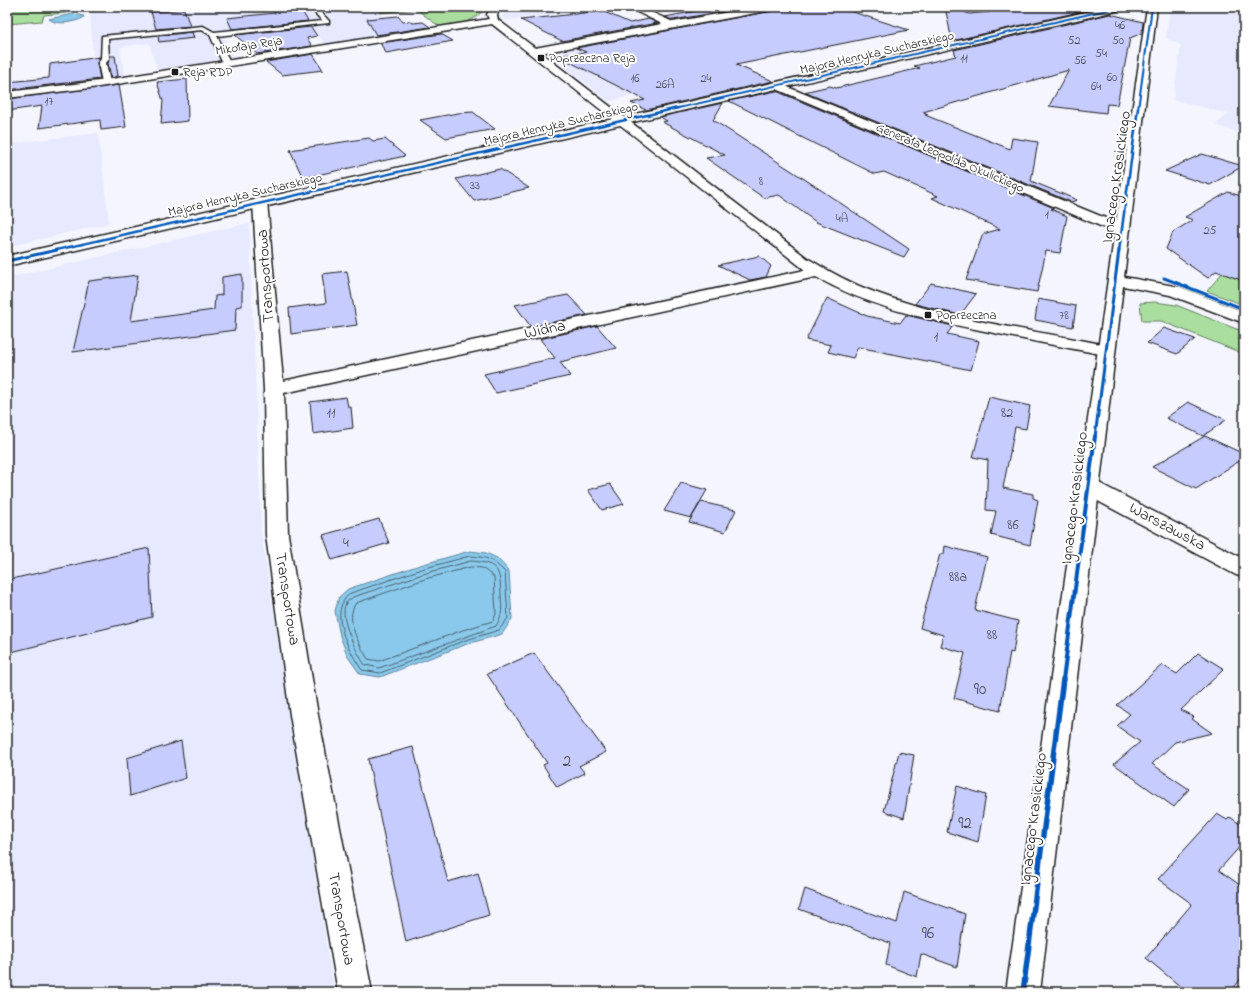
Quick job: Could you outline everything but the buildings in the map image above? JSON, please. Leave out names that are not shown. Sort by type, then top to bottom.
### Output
[{"type":"street","points":[[495,7],[492,15],[494,21],[801,261],[818,272],[855,291],[928,315],[1106,350]]},
{"type":"street","points":[[632,7],[673,26]]},
{"type":"street","points":[[533,51],[772,7]]},
{"type":"street","name":"Majora Henryka Sucharskiego","points":[[7,261],[260,202],[1118,8],[1144,9]]},
{"type":"street","name":"Ignacego Krasickiego","points":[[1023,992],[1116,280],[1144,9]]},
{"type":"street","name":"Mikołaja Reja","points":[[7,95],[227,64],[494,21]]},
{"type":"street","name":"Generała Leopolda Okulickiego","points":[[778,86],[1122,230]]},
{"type":"street","name":"Transportowa","points":[[260,202],[274,389],[277,535],[304,715],[355,992]]},
{"type":"street","name":"Widna","points":[[274,389],[818,272]]},
{"type":"street","points":[[1116,280],[1174,291],[1244,318]]},
{"type":"street","name":"Warszawska","points":[[1089,487],[1244,569]]},
{"type":"lane","points":[[212,34],[327,22],[313,7]]},
{"type":"lane","points":[[106,82],[102,63],[105,59],[104,38],[197,28],[208,29],[227,64]]},
{"type":"shaded area","points":[[66,7],[374,7],[398,34],[326,45],[310,25],[232,34],[224,37],[233,56],[241,57],[157,70],[149,43],[120,47],[125,76],[95,81],[90,11],[66,13]]},
{"type":"shaded area","points":[[508,7],[616,8],[575,14],[566,13],[506,20],[502,17]]},
{"type":"shaded area","points":[[1170,7],[1244,7],[1244,134],[1215,125],[1229,114],[1173,100],[1181,45],[1166,38]]},
{"type":"shaded area","points":[[604,42],[715,94],[658,90],[609,101],[546,52]]},
{"type":"shaded area","points":[[98,133],[109,223],[7,247],[7,144]]},
{"type":"shaded area","points":[[249,223],[261,533],[334,992],[7,992],[7,278]]},
{"type":"green space","points":[[7,7],[66,7],[66,13],[44,15],[42,21],[7,24]]},
{"type":"green space","points":[[374,7],[485,7],[471,20],[459,24],[440,27],[416,9],[380,13]]},
{"type":"green space","points":[[1222,273],[1244,281],[1244,305],[1207,291]]},
{"type":"green space","points":[[1155,302],[1176,305],[1244,332],[1244,354],[1161,321],[1142,321],[1140,303]]},
{"type":"water","points":[[73,14],[84,16],[83,18],[66,23],[52,21],[49,19]]},
{"type":"water","points":[[470,551],[486,553],[497,558],[509,571],[512,619],[502,634],[467,644],[380,677],[360,674],[348,657],[340,636],[335,611],[339,597],[348,589],[420,565]]},
{"type":"cycle path","points":[[7,261],[1120,7]]},
{"type":"cycle path","points":[[1023,992],[1152,7]]},
{"type":"cycle path","points":[[1164,278],[1244,309]]},
{"type":"place","name":"Poprzeczna Reja","points":[[541,58]]},
{"type":"place","name":"Reja RDP","points":[[175,72]]},
{"type":"place","name":"Poprzeczna","points":[[928,315]]}]
